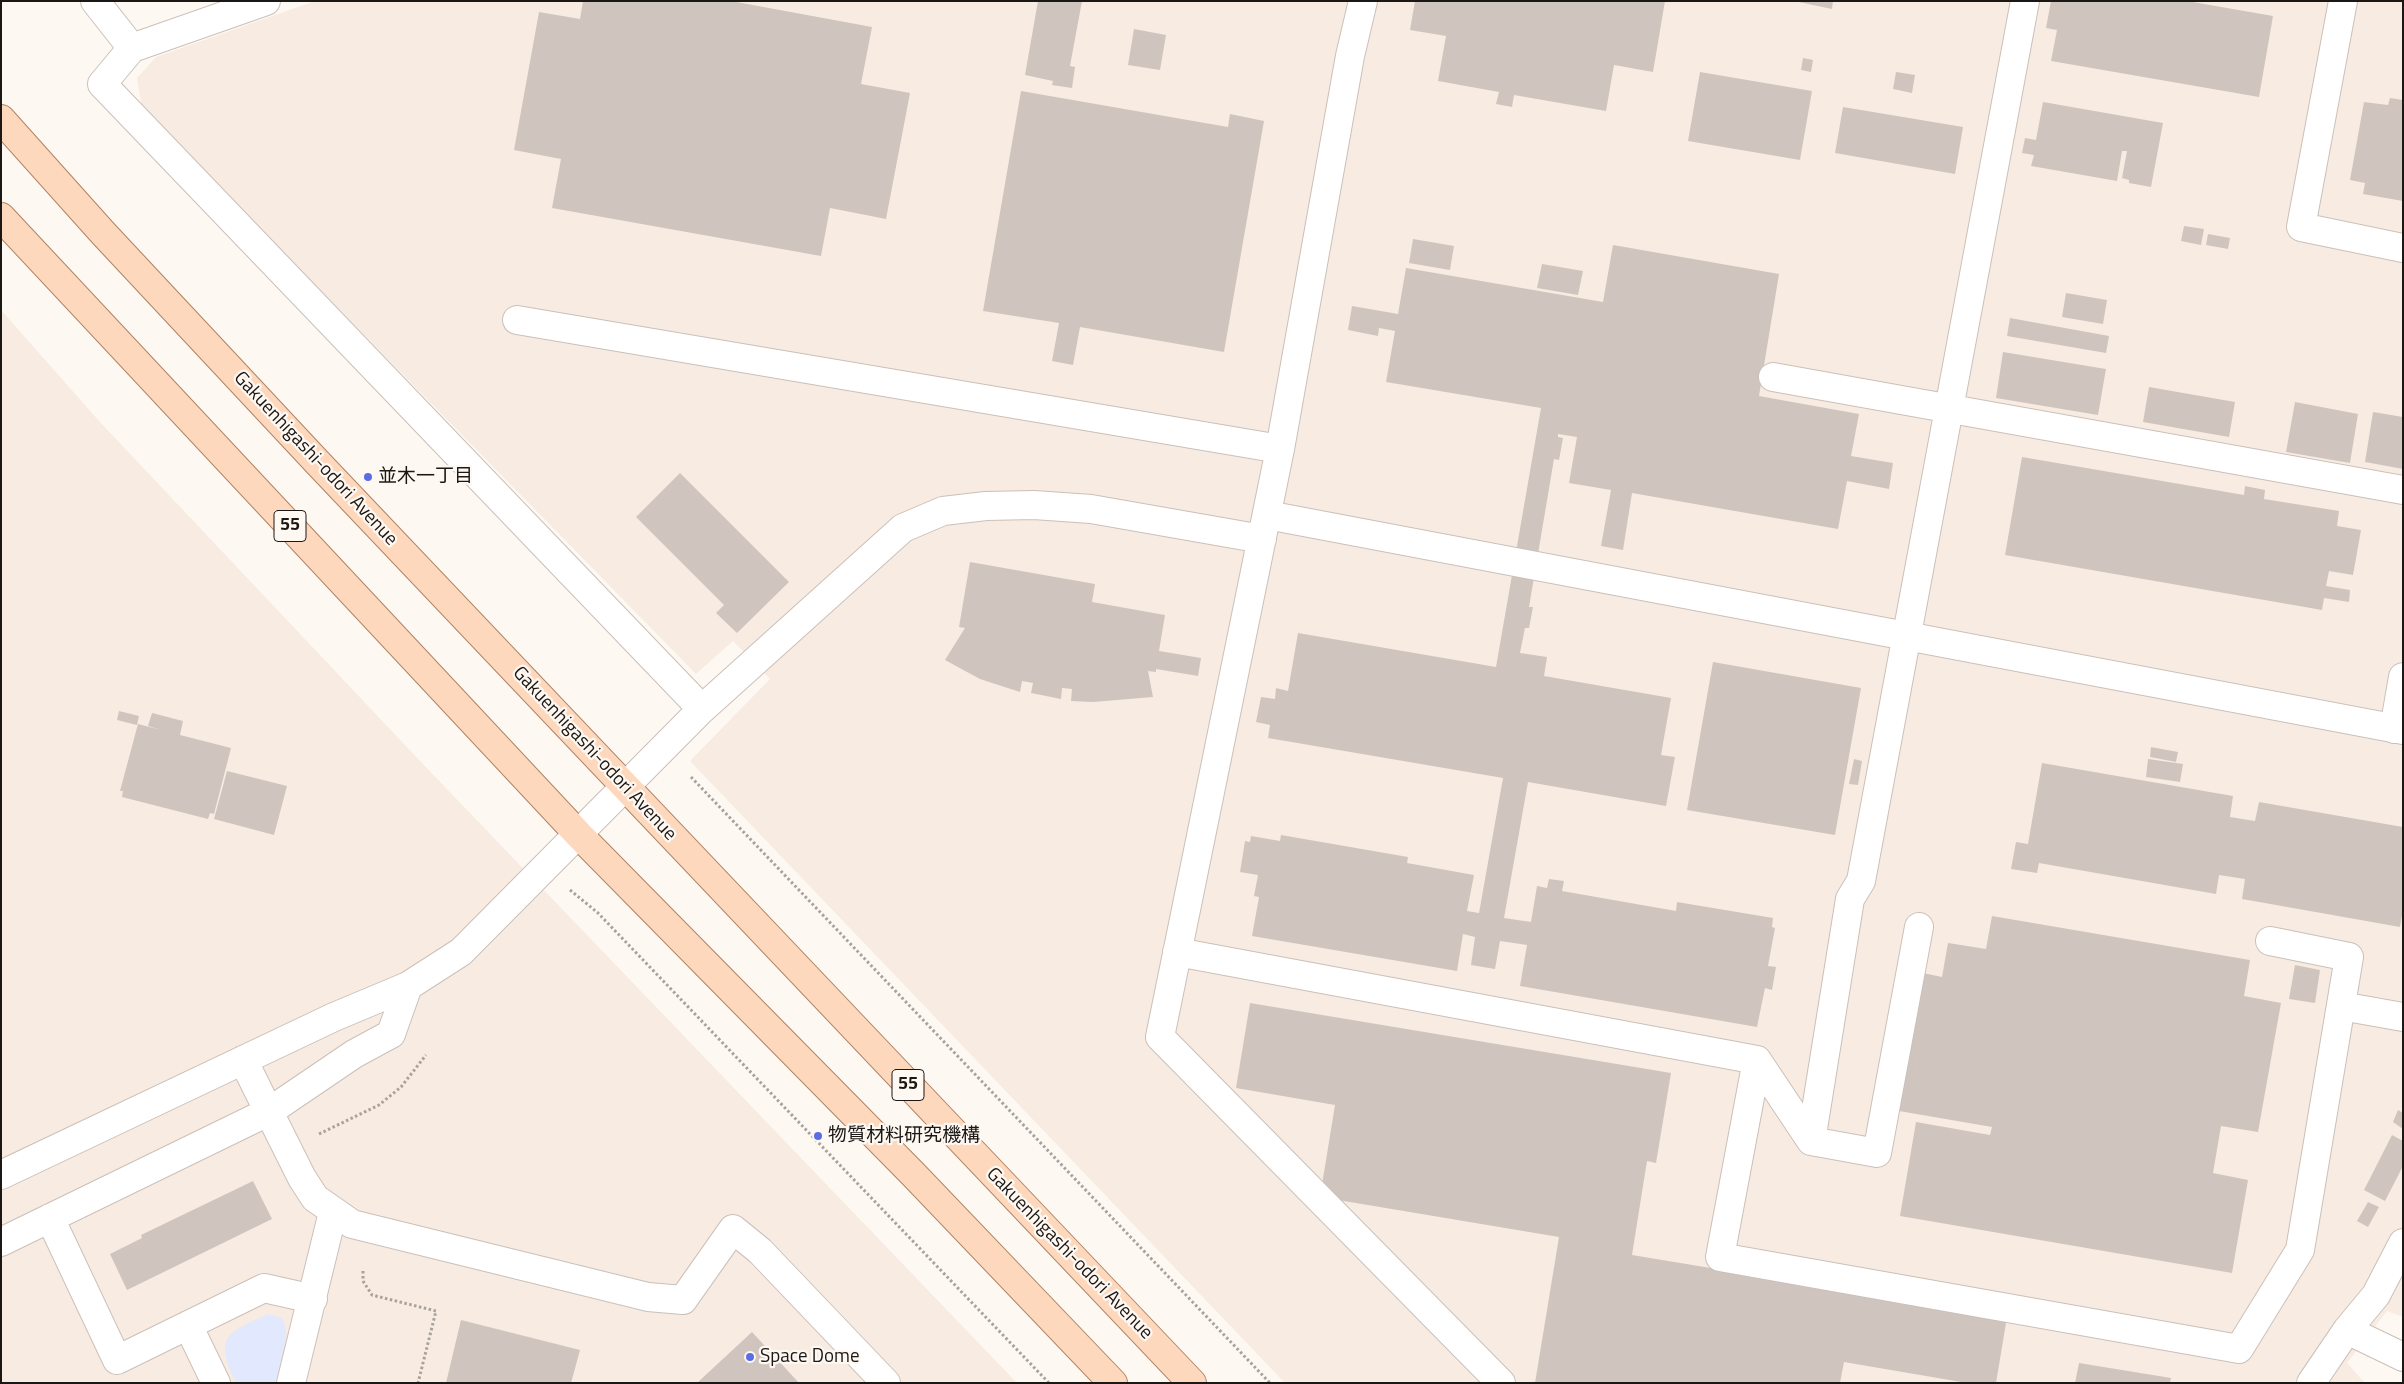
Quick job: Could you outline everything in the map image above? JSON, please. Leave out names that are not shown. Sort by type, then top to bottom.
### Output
[{"type":"main road","name":"Gakuenhigashi-odori Avenue","points":[[1,119],[123,254],[624,787],[1192,1383]]},
{"type":"main road","name":"55","points":[[1,217],[579,835],[914,1175],[1113,1383]]},
{"type":"street","points":[[95,1],[132,48]]},
{"type":"street","points":[[266,1],[132,48],[102,84],[702,710]]},
{"type":"street","points":[[1363,1],[1350,56],[1265,527],[1160,1037],[1501,1383]]},
{"type":"street","points":[[1811,1141],[1850,899],[1861,881],[2025,1]]},
{"type":"street","points":[[2343,1],[2301,227],[2403,248]]},
{"type":"street","points":[[517,320],[1280,449]]},
{"type":"street","points":[[1772,377],[2403,490]]},
{"type":"street","points":[[1,1175],[334,1017],[408,986],[461,952],[702,710],[903,528],[943,511],[986,506],[1034,505],[1265,527],[1907,637],[2398,729],[2403,677]]},
{"type":"street","points":[[1177,952],[1757,1060],[1811,1141],[1877,1153],[1919,927]]},
{"type":"street","points":[[1757,1060],[1720,1256],[2239,1349],[2300,1250],[2349,957],[2270,942]]},
{"type":"street","points":[[1,1242],[269,1112],[354,1054],[391,1034],[408,986]]},
{"type":"street","points":[[2341,1006],[2403,1017]]},
{"type":"street","points":[[243,1060],[302,1178],[315,1198],[352,1224],[648,1298],[683,1300],[733,1229],[760,1252],[886,1383]]},
{"type":"street","points":[[291,1383],[333,1212]]},
{"type":"street","points":[[50,1218],[117,1360],[264,1288],[313,1299]]},
{"type":"street","points":[[2311,1383],[2347,1330],[2376,1295],[2403,1243]]},
{"type":"street","points":[[188,1325],[216,1383]]},
{"type":"street","points":[[2347,1330],[2403,1357]]},
{"type":"path","points":[[691,777],[1270,1383]]},
{"type":"path","points":[[570,890],[598,913],[1049,1383]]},
{"type":"path","points":[[319,1134],[379,1105],[401,1086],[426,1055]]},
{"type":"path","points":[[363,1271],[363,1281],[372,1295],[436,1311],[418,1383]]},
{"type":"shaded area","points":[[315,1],[2403,1],[2403,1317],[2387,1311],[2347,1363],[2365,1383],[1285,1383],[690,761],[770,679],[733,641],[696,674],[142,108],[137,78],[156,57]]},
{"type":"shaded area","points":[[1,310],[99,421],[420,761],[1017,1383],[1,1383]]},
{"type":"shaded area","points":[[268,1314],[282,1318],[286,1333],[286,1342],[275,1383],[236,1383],[226,1355],[225,1346],[228,1338],[242,1326]]},
{"type":"building","points":[[583,1],[731,1],[872,27],[861,84],[910,93],[886,219],[830,208],[821,256],[552,208],[561,159],[514,150],[539,12],[580,19]]},
{"type":"building","points":[[1038,1],[1082,1],[1070,66],[1075,67],[1072,88],[1052,85],[1053,81],[1025,75]]},
{"type":"building","points":[[1415,1],[1665,1],[1653,72],[1614,65],[1606,111],[1514,95],[1512,107],[1496,104],[1499,92],[1438,81],[1446,36],[1410,30]]},
{"type":"building","points":[[1794,1],[1833,1],[1832,9]]},
{"type":"building","points":[[2051,1],[2187,1],[2273,16],[2259,97],[2051,61],[2057,30],[2046,28]]},
{"type":"building","points":[[1134,29],[1166,35],[1160,70],[1128,65]]},
{"type":"building","points":[[1803,58],[1813,60],[1811,72],[1801,70]]},
{"type":"building","points":[[1700,72],[1812,91],[1800,160],[1688,141]]},
{"type":"building","points":[[1896,72],[1915,75],[1912,93],[1893,89]]},
{"type":"building","points":[[1021,91],[1228,127],[1230,114],[1264,121],[1224,352],[1080,327],[1073,365],[1052,361],[1059,323],[983,311]]},
{"type":"building","points":[[2390,98],[2403,100],[2403,201],[2363,194],[2365,183],[2350,180],[2364,102],[2388,105]]},
{"type":"building","points":[[2043,102],[2163,123],[2151,187],[2129,183],[2129,180],[2122,178],[2127,151],[2122,151],[2117,181],[2031,166],[2034,155],[2022,153],[2025,138],[2036,140]]},
{"type":"building","points":[[1843,107],[1963,127],[1955,174],[1835,153]]},
{"type":"building","points":[[2184,226],[2204,229],[2201,245],[2181,241]]},
{"type":"building","points":[[2208,234],[2230,238],[2228,249],[2206,245]]},
{"type":"building","points":[[1413,239],[1454,246],[1450,270],[1409,263]]},
{"type":"building","points":[[1613,245],[1779,274],[1759,396],[1859,414],[1851,456],[1893,463],[1889,489],[1847,481],[1838,529],[1632,493],[1623,550],[1601,546],[1611,490],[1569,483],[1577,437],[1558,434],[1558,437],[1563,438],[1559,460],[1554,459],[1529,607],[1533,607],[1529,628],[1525,628],[1520,653],[1547,657],[1544,676],[1671,698],[1661,755],[1675,757],[1666,806],[1528,782],[1504,918],[1531,922],[1537,886],[1547,888],[1549,879],[1564,881],[1562,891],[1676,911],[1677,902],[1773,918],[1772,927],[1775,928],[1768,966],[1776,967],[1772,990],[1765,988],[1757,1027],[1520,986],[1527,945],[1500,941],[1495,969],[1471,965],[1475,937],[1463,934],[1457,971],[1252,936],[1259,897],[1254,896],[1258,875],[1240,872],[1245,841],[1250,842],[1251,836],[1280,841],[1281,835],[1408,857],[1407,863],[1474,875],[1467,911],[1479,913],[1503,778],[1268,738],[1270,725],[1256,722],[1261,697],[1275,699],[1276,688],[1288,691],[1298,633],[1496,667],[1541,408],[1386,382],[1395,331],[1379,328],[1378,336],[1348,330],[1352,306],[1398,314],[1406,268],[1603,302]]},
{"type":"building","points":[[1542,264],[1583,271],[1578,295],[1537,288]]},
{"type":"building","points":[[2066,293],[2107,300],[2103,324],[2062,317]]},
{"type":"building","points":[[2010,318],[2109,336],[2106,353],[2007,336]]},
{"type":"building","points":[[2003,352],[2106,369],[2098,415],[1996,398]]},
{"type":"building","points":[[2149,387],[2235,402],[2229,437],[2143,422]]},
{"type":"building","points":[[2295,402],[2358,414],[2350,463],[2286,452]]},
{"type":"building","points":[[2373,412],[2403,417],[2403,469],[2365,462]]},
{"type":"building","points":[[2022,457],[2244,495],[2245,486],[2265,490],[2264,499],[2339,511],[2337,526],[2361,530],[2353,575],[2329,571],[2326,586],[2350,590],[2349,602],[2324,598],[2322,610],[2005,555]]},
{"type":"building","points":[[680,473],[789,582],[737,633],[716,613],[724,605],[636,517]]},
{"type":"building","points":[[970,562],[1095,584],[1092,602],[1165,615],[1159,651],[1201,658],[1198,676],[1156,669],[1156,672],[1148,671],[1153,697],[1093,702],[1071,701],[1072,689],[1062,688],[1061,699],[1031,693],[1033,683],[1022,681],[1020,692],[980,679],[945,660],[965,628],[959,627]]},
{"type":"building","points":[[1713,662],[1861,688],[1835,835],[1687,810]]},
{"type":"building","points":[[119,711],[139,716],[137,725],[117,720]]},
{"type":"building","points":[[152,713],[183,721],[180,735],[231,748],[214,814],[210,813],[208,819],[122,797],[123,791],[120,791],[138,724],[161,730],[148,726]]},
{"type":"building","points":[[2151,747],[2178,752],[2176,762],[2150,757]]},
{"type":"building","points":[[1854,759],[1862,761],[1858,785],[1849,784]]},
{"type":"building","points":[[2148,759],[2183,764],[2180,782],[2146,777]]},
{"type":"building","points":[[2042,763],[2233,796],[2230,817],[2255,821],[2259,802],[2403,827],[2403,910],[2400,927],[2242,899],[2245,879],[2219,875],[2216,894],[2039,863],[2037,873],[2011,869],[2016,842],[2028,844]]},
{"type":"building","points":[[227,771],[287,786],[274,835],[214,819]]},
{"type":"building","points":[[1992,916],[2250,960],[2244,996],[2281,1003],[2258,1132],[2221,1126],[2213,1173],[2248,1180],[2232,1273],[1900,1216],[1916,1122],[1990,1135],[1992,1127],[1899,1111],[1923,973],[1942,977],[1948,943],[1986,949]]},
{"type":"building","points":[[2295,965],[2320,970],[2315,1003],[2289,999]]},
{"type":"building","points":[[1250,1003],[1671,1073],[1656,1163],[1647,1161],[1632,1255],[2007,1317],[1996,1383],[1967,1383],[1844,1362],[1840,1383],[1535,1383],[1559,1237],[1320,1197],[1335,1105],[1236,1088]]},
{"type":"building","points":[[2398,1110],[2403,1113],[2403,1129],[2393,1122]]},
{"type":"building","points":[[2392,1135],[2403,1141],[2403,1166],[2385,1201],[2364,1190]]},
{"type":"building","points":[[253,1181],[272,1219],[127,1290],[110,1254],[142,1238],[141,1235]]},
{"type":"building","points":[[2368,1202],[2379,1207],[2368,1227],[2357,1221]]},
{"type":"building","points":[[461,1320],[580,1350],[571,1383],[446,1383]]},
{"type":"building","name":"Space Dome","points":[[752,1332],[799,1383],[697,1383]]},
{"type":"building","points":[[2079,1363],[2171,1378],[2170,1383],[2075,1383]]},
{"type":"place","name":"並木一丁目","points":[[368,477]]},
{"type":"place","name":"物質材料研究機構","points":[[818,1136]]},
{"type":"place","name":"Space Dome","points":[[750,1357]]}]
